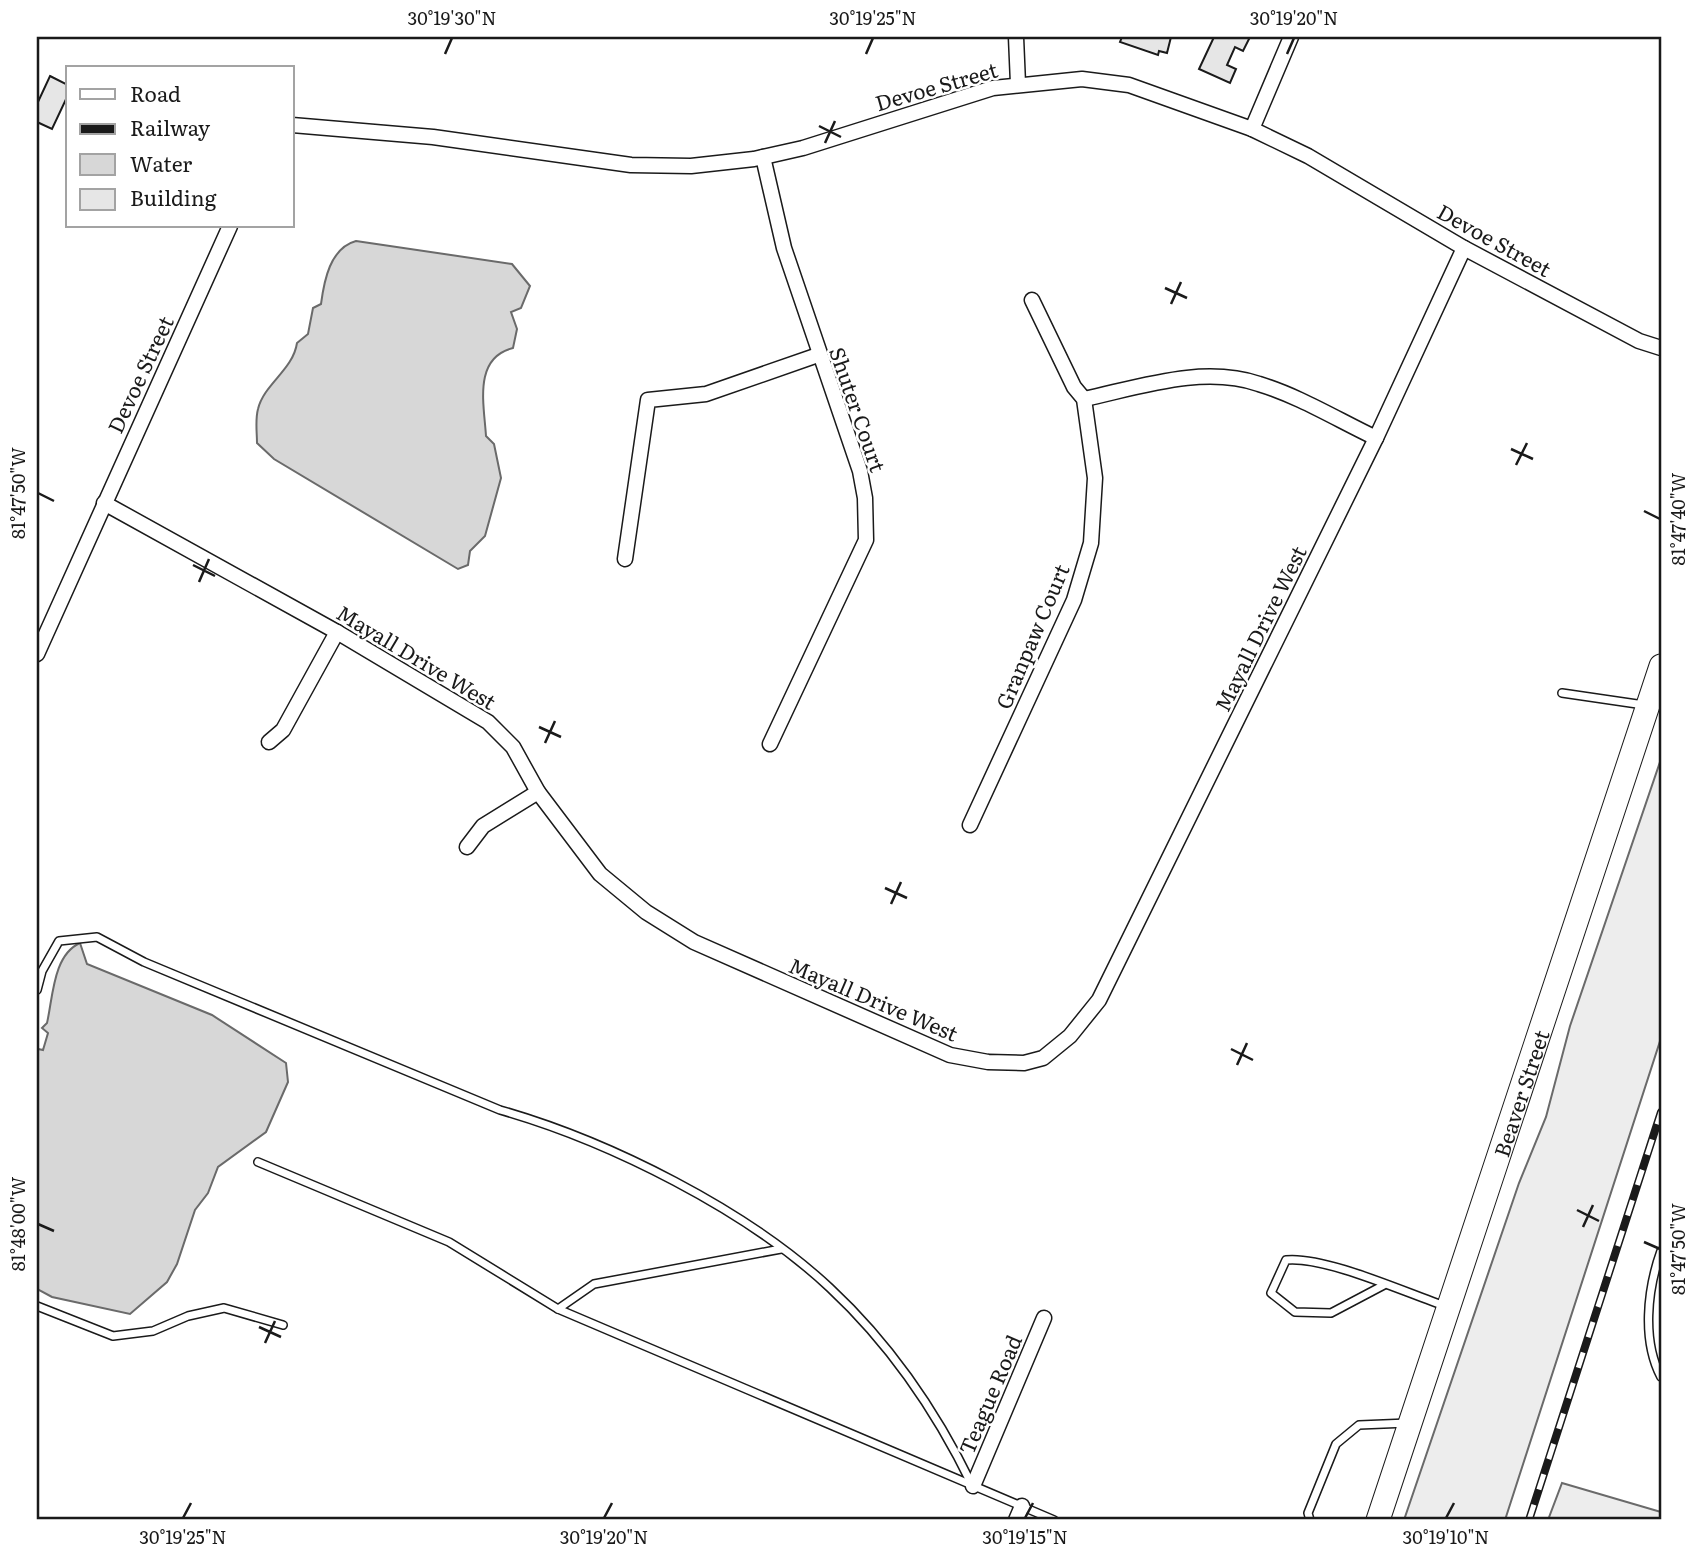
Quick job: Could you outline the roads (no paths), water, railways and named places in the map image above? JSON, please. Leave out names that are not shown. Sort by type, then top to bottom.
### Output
[{"type":"main road","name":"Beaver Street","points":[[1378,1520],[1661,666]]},
{"type":"street","points":[[1016,37],[1018,84]]},
{"type":"street","points":[[1252,129],[1291,37]]},
{"type":"street","name":"Devoe Street","points":[[294,125],[433,137],[631,165],[691,166],[762,157],[803,148],[993,88],[1082,79],[1129,85],[1252,129],[1341,174],[1464,247],[1639,341],[1661,348]]},
{"type":"street","name":"Shuter Court","points":[[762,157],[784,248],[818,355],[860,471],[865,498],[866,540],[769,744]]},
{"type":"street","name":"Devoe Street","points":[[37,654],[229,228]]},
{"type":"street","name":"Mayall Drive West","points":[[104,503],[337,632],[488,722],[513,747],[538,792],[600,874],[646,912],[694,942],[950,1055],[1024,1063],[1043,1058],[1070,1036],[1099,1000],[1376,438],[1464,247]]},
{"type":"street","name":"Granpaw Court","points":[[970,825],[1074,600],[1091,543],[1096,478],[1084,399],[1074,387],[1032,300]]},
{"type":"street","points":[[625,559],[648,400],[706,394],[818,355]]},
{"type":"street","points":[[1084,399],[1167,381],[1229,377],[1271,388],[1376,438]]},
{"type":"street","points":[[269,742],[283,730],[337,632]]},
{"type":"street","points":[[467,847],[483,826],[538,792]]},
{"type":"street","name":"Teague Road","points":[[973,1486],[1044,1318]]},
{"type":"street","points":[[1016,1520],[1022,1506]]},
{"type":"lane","points":[[1562,693],[1648,705]]},
{"type":"lane","points":[[37,990],[42,971],[59,941],[97,937],[144,962],[474,1100],[629,1159],[686,1187],[781,1249],[829,1287],[877,1337],[948,1435],[973,1486]]},
{"type":"lane","points":[[258,1162],[449,1242],[558,1309],[1054,1520]]},
{"type":"lane","points":[[558,1309],[594,1284],[781,1249]]},
{"type":"lane","points":[[1661,1251],[1648,1314],[1651,1359],[1661,1377]]},
{"type":"lane","points":[[1384,1285],[1331,1313],[1295,1312],[1271,1293],[1286,1260],[1303,1258],[1384,1285],[1449,1307]]},
{"type":"lane","points":[[37,1306],[113,1336],[153,1331],[188,1316],[225,1308],[283,1325]]},
{"type":"lane","points":[[1310,1520],[1308,1513],[1336,1444],[1359,1424],[1410,1423]]},
{"type":"water","points":[[356,241],[512,264],[530,286],[521,308],[511,312],[517,329],[513,348],[500,353],[486,372],[483,397],[486,436],[494,444],[501,478],[485,536],[470,551],[468,565],[458,569],[274,459],[257,443],[257,417],[261,400],[290,361],[297,343],[308,334],[313,308],[321,304],[324,285],[334,258],[347,245]]},
{"type":"water","points":[[80,943],[87,964],[212,1015],[286,1063],[288,1082],[266,1132],[218,1167],[208,1193],[195,1210],[177,1264],[167,1282],[130,1314],[52,1297],[37,1289],[37,1052],[38,1049],[43,1050],[48,1033],[42,1028],[47,1023],[59,967],[71,949]]},
{"type":"railway","points":[[1529,1520],[1661,1112]]}]
